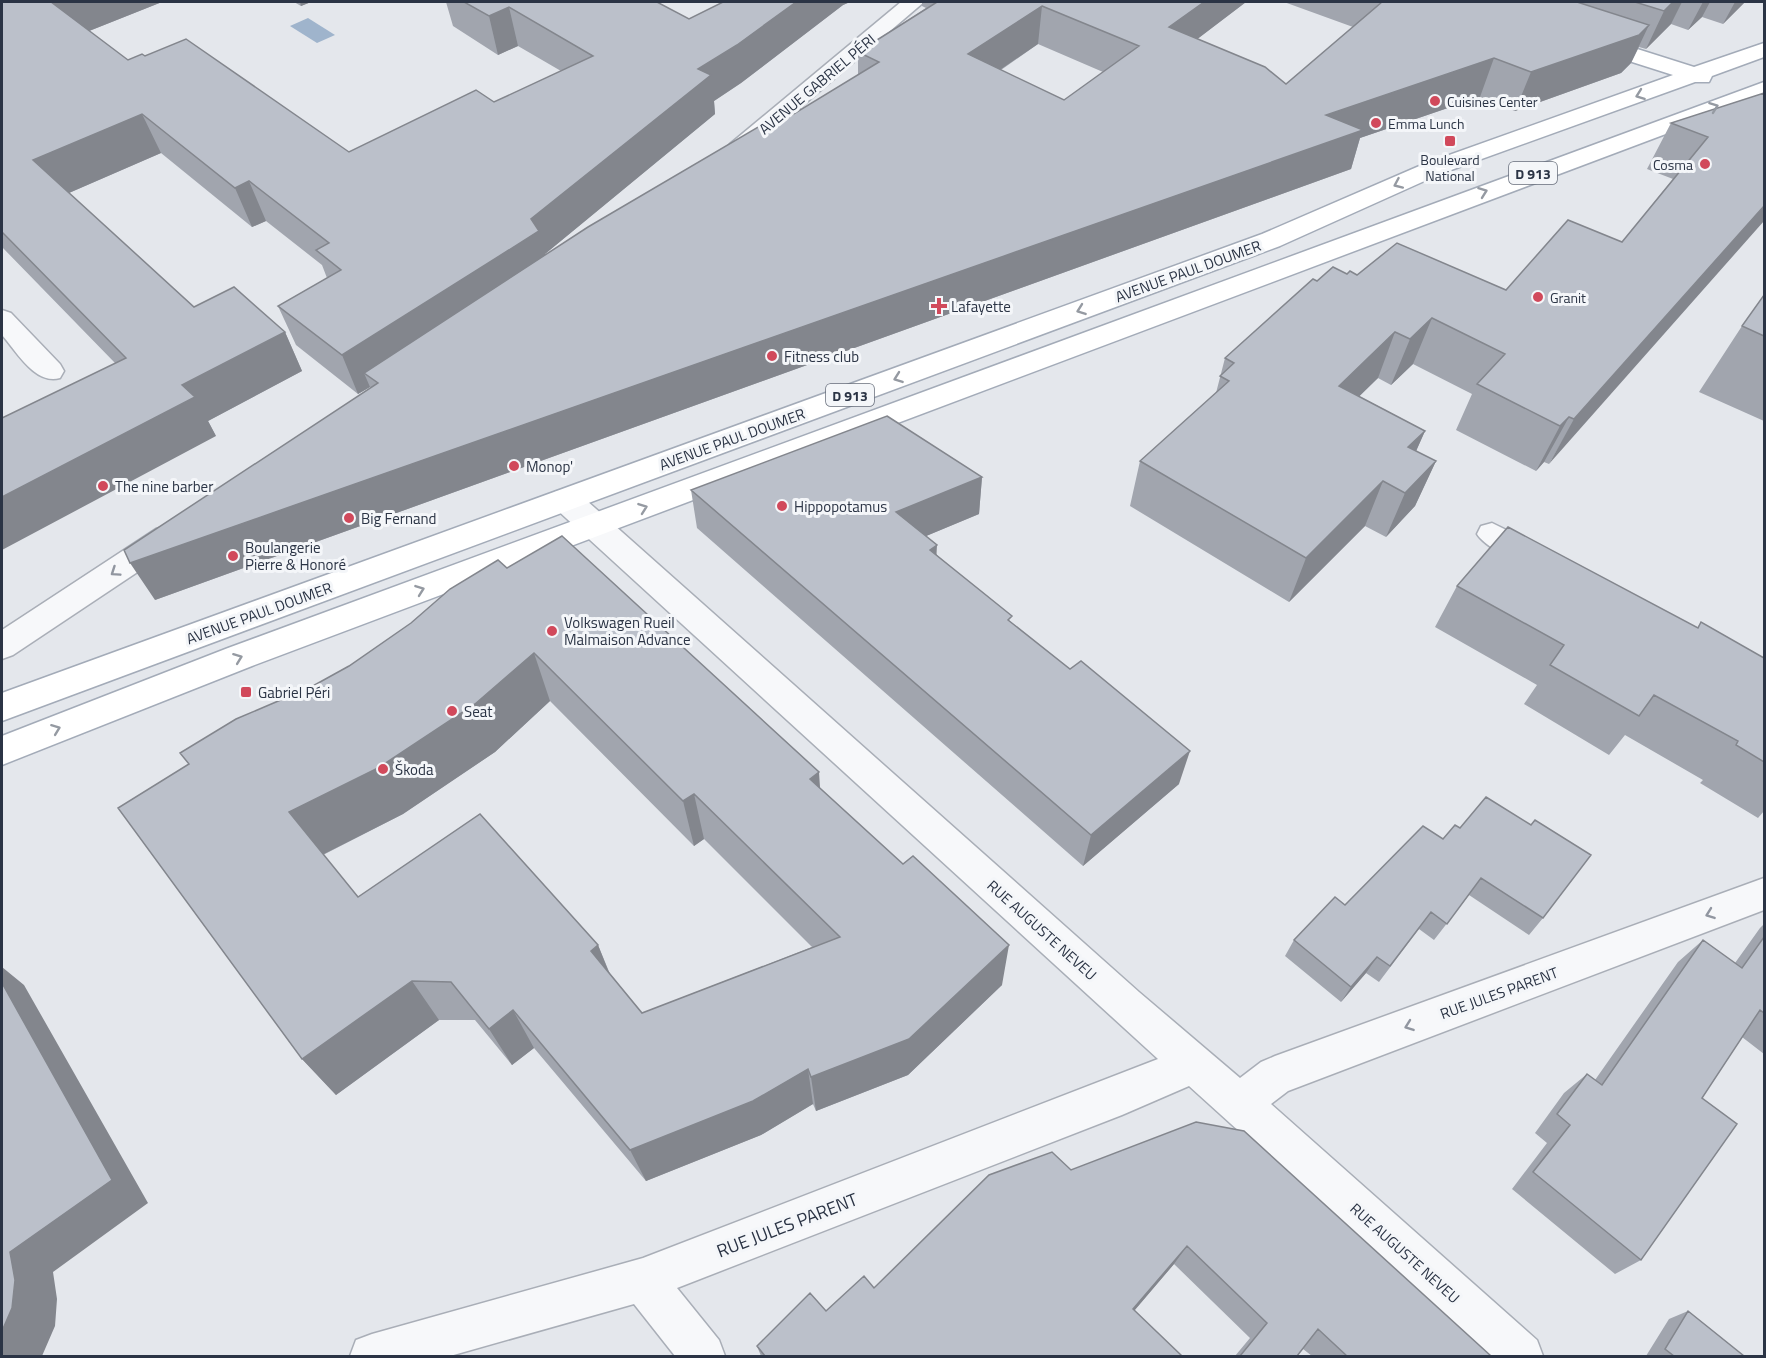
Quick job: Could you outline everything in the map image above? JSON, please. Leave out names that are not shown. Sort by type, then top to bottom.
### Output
[{"type":"main road","points":[[1572,34],[1696,75],[1758,91]]},
{"type":"main road","name":"D 913","points":[[1696,75],[1764,50]]},
{"type":"main road","name":"AVENUE PAUL DOUMER","points":[[2,707],[1271,240],[1432,169],[1696,75]]},
{"type":"main road","name":"AVENUE PAUL DOUMER","points":[[2,751],[240,657],[1758,91]]},
{"type":"street","name":"AVENUE GABRIEL PÉRI","points":[[721,162],[913,2]]},
{"type":"street","points":[[2,319],[50,371]]},
{"type":"street","name":"RUE AUGUSTE NEVEU","points":[[566,500],[1192,1064],[1239,1103],[1521,1356]]},
{"type":"street","points":[[2,646],[185,526]]},
{"type":"street","points":[[1492,534],[1565,574]]},
{"type":"street","name":"RUE JULES PARENT","points":[[1239,1103],[1275,1076],[1764,894]]},
{"type":"street","name":"RUE JULES PARENT","points":[[372,1356],[644,1280],[1122,1095],[1192,1064]]},
{"type":"street","points":[[644,1280],[703,1356]]},
{"type":"water","points":[[308,18],[335,35],[317,43],[290,26]]},
{"type":"building","points":[[2,2],[51,2],[128,60],[142,54],[145,56],[186,39],[349,152],[476,90],[494,102],[593,56],[509,7],[489,16],[464,2],[657,2],[689,19],[723,2],[796,2],[737,45],[698,69],[711,75],[531,219],[539,231],[342,355],[278,306],[341,270],[316,250],[329,243],[249,181],[235,188],[142,114],[33,160],[194,307],[234,287],[285,332],[182,385],[195,397],[2,497],[2,418],[126,358],[2,232]]},
{"type":"building","points":[[937,2],[1204,2],[1169,27],[1265,67],[1286,84],[1382,2],[1577,2],[1649,25],[1639,35],[1531,72],[1494,58],[1326,115],[1363,130],[130,563],[124,550],[378,383],[364,373],[588,227],[772,119],[779,123],[879,62],[858,52]],"holes":[[[1042,6],[1139,46],[1064,100],[968,54]]]},
{"type":"building","points":[[1635,2],[1673,2],[1664,11]]},
{"type":"building","points":[[1764,93],[1764,206],[1574,419],[1569,417],[1560,426],[1477,384],[1505,354],[1432,318],[1410,339],[1395,332],[1339,386],[1425,431],[1408,447],[1436,461],[1405,493],[1383,481],[1306,558],[1140,461],[1229,381],[1220,376],[1234,363],[1225,358],[1313,279],[1317,281],[1333,267],[1347,274],[1350,271],[1357,275],[1397,243],[1506,290],[1568,220],[1622,242],[1708,137],[1671,123]]},
{"type":"building","points":[[1764,295],[1764,336],[1742,326]]},
{"type":"building","points":[[887,416],[982,477],[896,512],[937,545],[930,550],[1012,616],[1008,620],[1070,669],[1081,661],[1190,751],[1091,835],[691,490]]},
{"type":"building","points":[[1508,527],[1698,628],[1701,622],[1764,658],[1764,762],[1736,745],[1738,741],[1654,695],[1639,716],[1550,665],[1564,645],[1457,586]]},
{"type":"building","points":[[562,536],[819,772],[810,779],[903,864],[913,856],[1009,945],[909,1039],[811,1077],[808,1069],[753,1101],[630,1150],[513,1010],[489,1029],[451,982],[412,981],[302,1059],[118,808],[189,764],[180,753],[236,719],[311,687],[349,666],[411,623],[450,589],[498,560],[507,568]],"holes":[[[534,653],[683,801],[694,794],[840,937],[642,1013],[591,951],[598,945],[480,814],[358,897],[289,812],[378,768],[475,704]]]},
{"type":"building","points":[[1486,797],[1531,825],[1535,820],[1591,855],[1543,918],[1481,878],[1447,924],[1431,912],[1390,966],[1377,957],[1351,987],[1294,940],[1335,897],[1345,905],[1423,826],[1443,839],[1455,825],[1460,828]]},
{"type":"building","points":[[1764,937],[1764,1013],[1760,1010],[1702,1098],[1737,1124],[1641,1260],[1533,1172],[1570,1125],[1557,1114],[1587,1074],[1602,1085],[1703,940],[1742,968]]},
{"type":"building","points":[[2,983],[112,1180],[10,1252],[15,1280],[12,1308],[2,1331]]},
{"type":"building","points":[[1196,1122],[1244,1131],[1491,1356],[1347,1356],[1318,1329],[1297,1356],[1240,1356],[1267,1323],[1187,1246],[1133,1309],[1182,1356],[765,1356],[757,1346],[810,1293],[826,1311],[864,1276],[874,1288],[989,1175],[1052,1152],[1071,1170]]},
{"type":"building","points":[[1688,1311],[1744,1356],[1674,1356],[1665,1349]]},
{"type":"place","name":"Cuisines Center","points":[[1435,101]]},
{"type":"place","name":"Emma Lunch","points":[[1376,123]]},
{"type":"place","name":"Boulevard National","points":[[1450,141]]},
{"type":"place","name":"Cosma","points":[[1705,164]]},
{"type":"place","name":"Granit","points":[[1538,297]]},
{"type":"place","name":"Lafayette","points":[[939,306]]},
{"type":"place","name":"Fitness club","points":[[772,356]]},
{"type":"place","name":"Monop'","points":[[514,466]]},
{"type":"place","name":"The nine barber","points":[[103,486]]},
{"type":"place","name":"Hippopotamus","points":[[782,506]]},
{"type":"place","name":"Big Fernand","points":[[349,518]]},
{"type":"place","name":"Boulangerie Pierre & Honoré","points":[[233,556]]},
{"type":"place","name":"Volkswagen Rueil Malmaison Advance","points":[[552,631]]},
{"type":"place","name":"Gabriel Péri","points":[[246,692]]},
{"type":"place","name":"Seat","points":[[452,711]]},
{"type":"place","name":"Škoda","points":[[383,769]]}]
